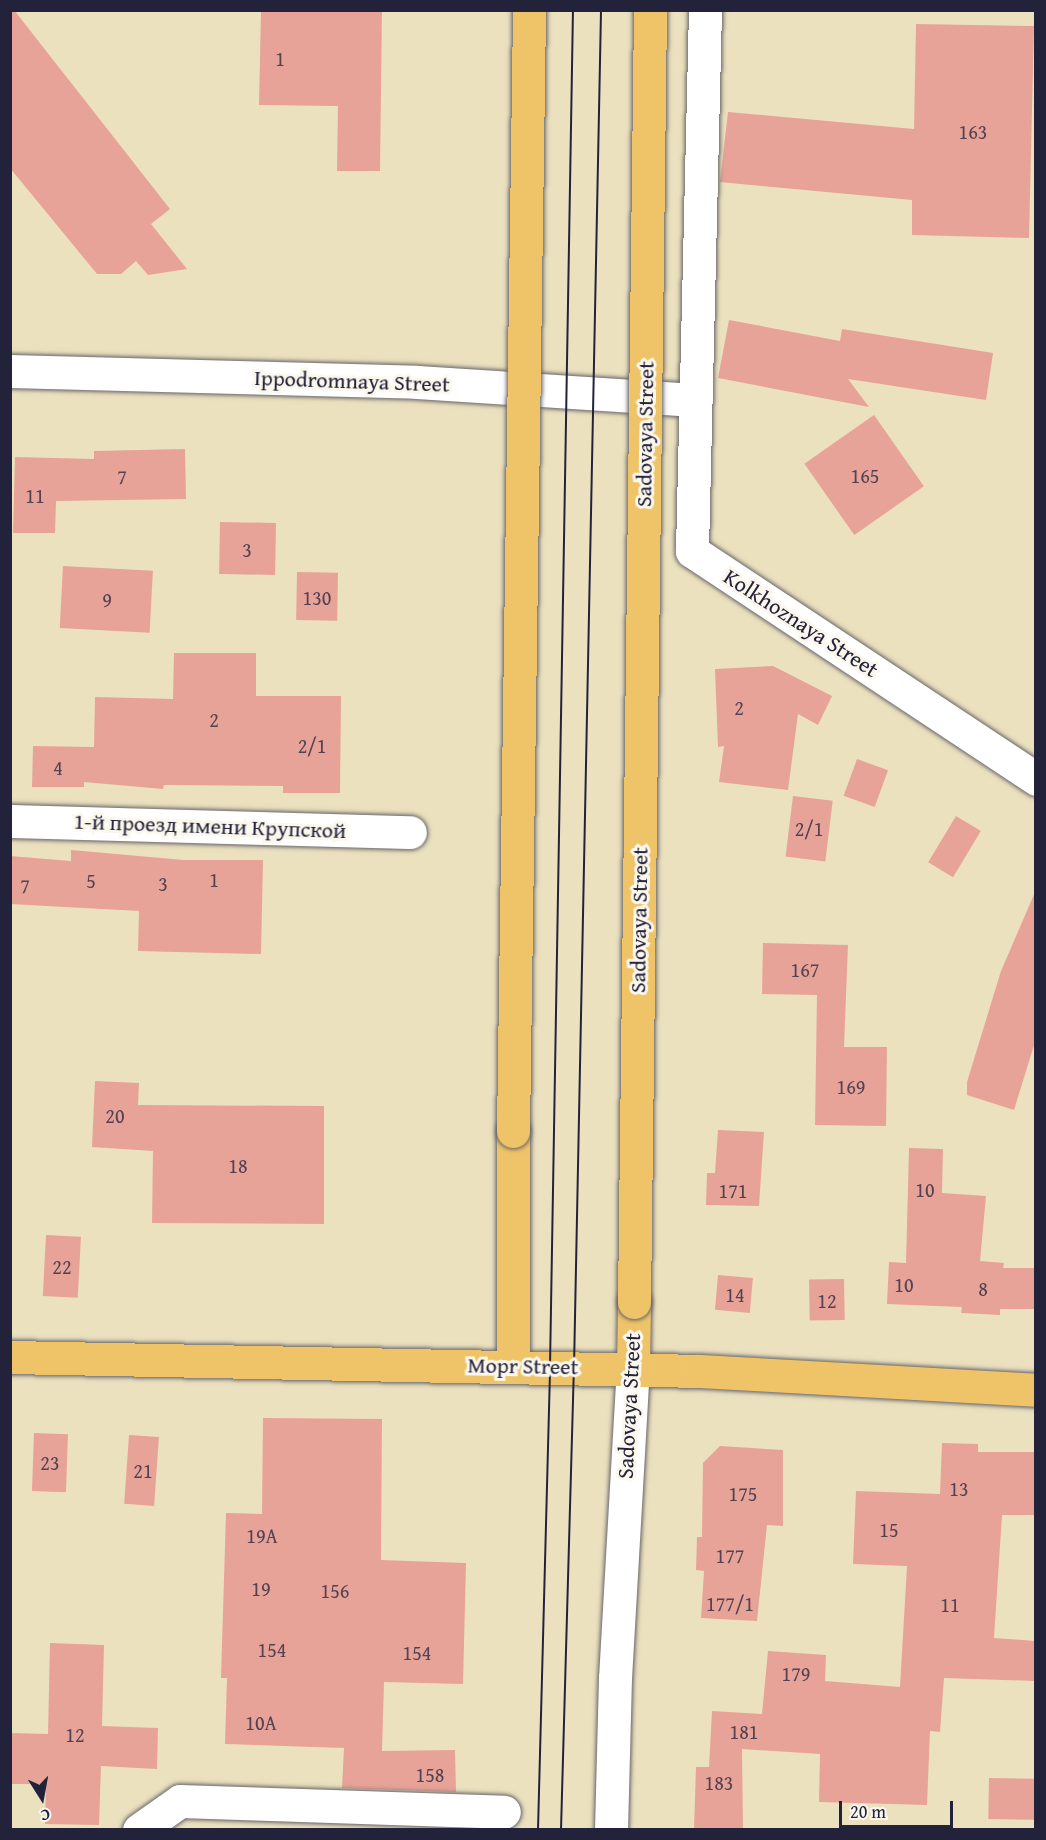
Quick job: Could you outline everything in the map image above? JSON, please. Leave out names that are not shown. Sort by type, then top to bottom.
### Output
[{"type":"main road","points":[[513,1366],[528,10]]},
{"type":"main road","name":"Sadovaya Street","points":[[633,1369],[650,10]]},
{"type":"main road","name":"Mopr Street","points":[[10,1357],[633,1369],[1035,1390]]},
{"type":"street","points":[[694,400],[705,10]]},
{"type":"street","name":"Ippodromnaya Street","points":[[10,371],[417,382],[694,400]]},
{"type":"street","name":"Kolkhoznaya Street","points":[[694,400],[692,551],[1035,778]]},
{"type":"street","name":"1-й проезд имени Крупской","points":[[10,821],[410,832]]},
{"type":"street","name":"Sadovaya Street","points":[[611,1830],[615,1678],[633,1369]]},
{"type":"street","points":[[139,1830],[180,1801],[504,1812]]},
{"type":"building","points":[[10,10],[14,10],[170,209],[151,224],[187,269],[148,275],[136,261],[121,274],[97,274],[10,168]]},
{"type":"building","points":[[261,10],[382,10],[380,171],[337,171],[338,106],[259,105]]},
{"type":"building","points":[[916,24],[1034,26],[1029,238],[912,235],[912,200],[720,182],[728,112],[914,129]]},
{"type":"building","points":[[729,320],[840,341],[842,329],[993,353],[986,400],[848,379],[869,407],[718,378]]},
{"type":"building","points":[[874,415],[924,486],[854,535],[804,464]]},
{"type":"building","points":[[185,449],[186,499],[56,501],[55,533],[13,533],[15,457],[94,459],[94,451]]},
{"type":"building","points":[[220,522],[276,523],[275,575],[219,574]]},
{"type":"building","points":[[63,566],[153,571],[150,633],[60,628]]},
{"type":"building","points":[[297,572],[338,573],[337,621],[296,620]]},
{"type":"building","points":[[174,653],[256,653],[256,696],[341,696],[340,793],[283,793],[283,786],[164,785],[163,789],[84,782],[84,787],[32,787],[33,746],[94,747],[95,697],[173,699]]},
{"type":"building","points":[[773,666],[832,696],[818,725],[798,714],[788,790],[719,782],[724,746],[718,747],[715,669]]},
{"type":"building","points":[[857,759],[888,770],[875,807],[844,796]]},
{"type":"building","points":[[793,796],[833,801],[825,861],[786,857]]},
{"type":"building","points":[[956,816],[981,831],[953,877],[928,862]]},
{"type":"building","points":[[71,850],[184,860],[263,860],[261,954],[138,951],[139,911],[10,904],[10,856],[71,861]]},
{"type":"building","points":[[1035,892],[1035,1042],[1014,1110],[967,1095],[967,1082],[1001,971]]},
{"type":"building","points":[[763,943],[848,945],[844,1047],[887,1047],[886,1126],[815,1125],[817,995],[762,994]]},
{"type":"building","points":[[95,1081],[139,1083],[138,1105],[324,1106],[324,1224],[152,1223],[153,1151],[92,1147]]},
{"type":"building","points":[[718,1130],[764,1132],[759,1206],[706,1205],[707,1173],[715,1173]]},
{"type":"building","points":[[909,1148],[943,1149],[942,1193],[986,1196],[980,1261],[1004,1263],[1003,1268],[1035,1268],[1035,1309],[1000,1309],[1000,1315],[961,1313],[962,1307],[887,1304],[889,1262],[906,1263]]},
{"type":"building","points":[[46,1235],[81,1237],[78,1298],[43,1296]]},
{"type":"building","points":[[718,1275],[753,1278],[750,1313],[715,1310]]},
{"type":"building","points":[[844,1279],[845,1320],[810,1321],[809,1280]]},
{"type":"building","points":[[263,1418],[382,1419],[381,1560],[466,1563],[463,1684],[384,1682],[382,1751],[455,1750],[456,1792],[342,1788],[344,1748],[225,1744],[227,1678],[221,1678],[226,1513],[262,1514]]},
{"type":"building","points":[[34,1433],[68,1434],[66,1492],[32,1491]]},
{"type":"building","points":[[129,1435],[159,1437],[154,1506],[124,1504]]},
{"type":"building","points":[[942,1443],[978,1444],[978,1452],[1035,1452],[1035,1515],[1002,1515],[994,1638],[1035,1641],[1035,1681],[944,1678],[940,1732],[930,1731],[927,1805],[819,1802],[820,1754],[742,1749],[743,1830],[694,1830],[696,1767],[709,1767],[712,1711],[762,1714],[768,1651],[826,1655],[825,1681],[900,1687],[907,1566],[853,1564],[856,1491],[940,1494]]},
{"type":"building","points":[[720,1446],[783,1450],[783,1526],[767,1525],[757,1621],[701,1618],[704,1571],[696,1570],[697,1537],[702,1537],[703,1463]]},
{"type":"building","points":[[50,1643],[104,1645],[102,1726],[158,1728],[157,1769],[101,1766],[99,1825],[45,1824],[46,1784],[10,1784],[10,1733],[48,1734]]},
{"type":"building","points":[[989,1778],[1035,1779],[1034,1820],[988,1819]]},
{"type":"tram line","points":[[538,1830],[550,1367],[573,10]]},
{"type":"tram line","points":[[561,1830],[574,1368],[601,10]]}]
